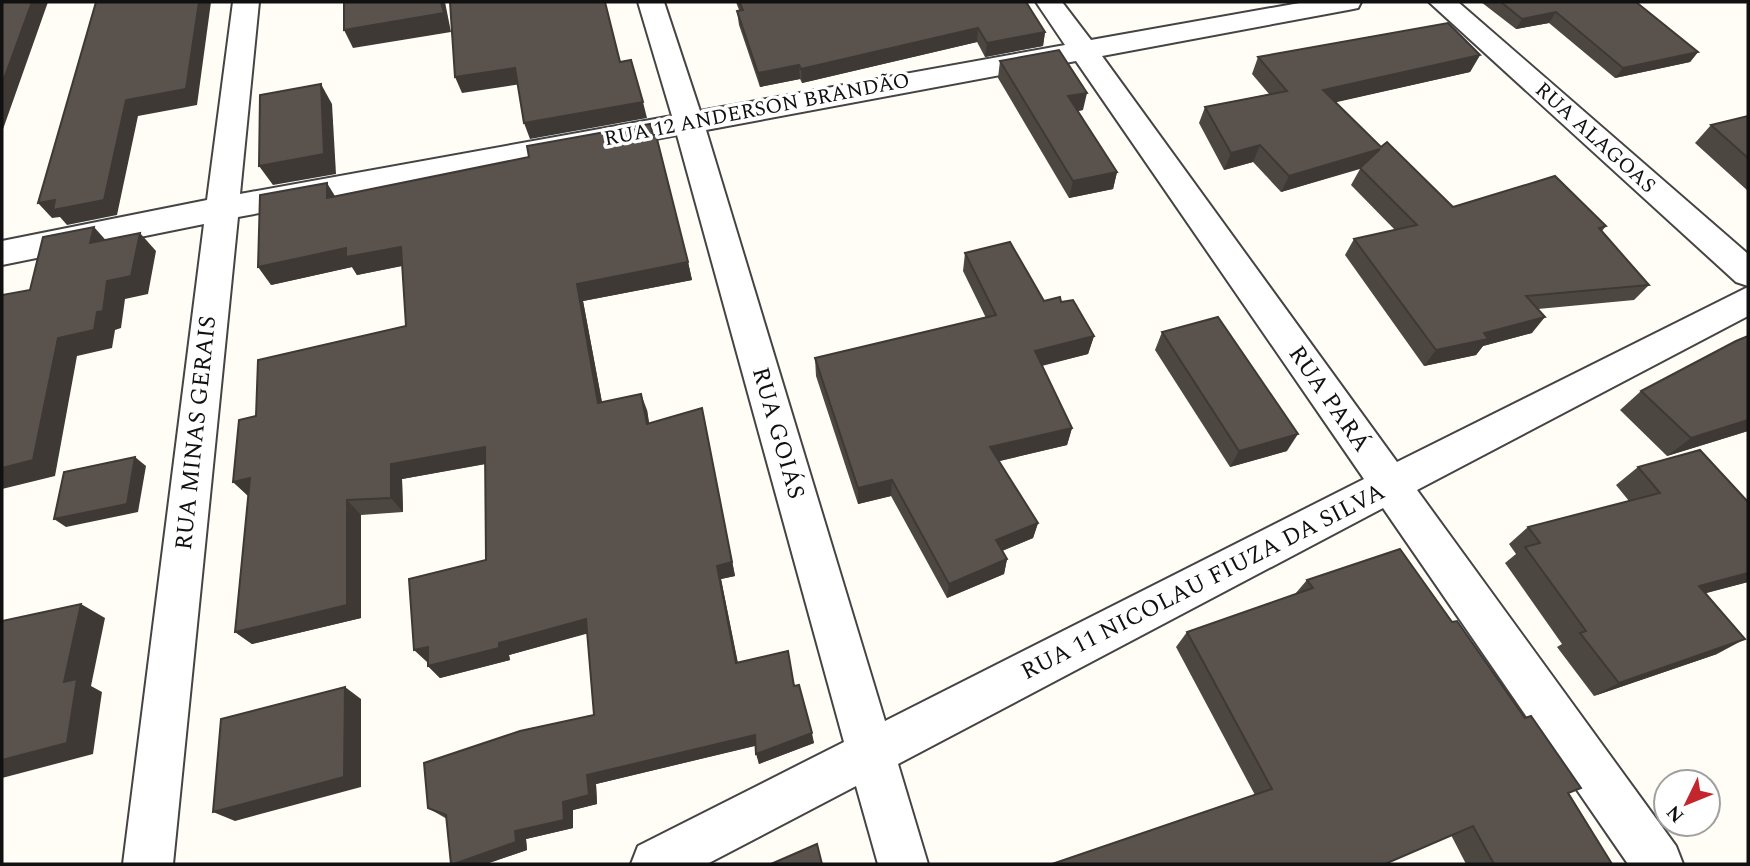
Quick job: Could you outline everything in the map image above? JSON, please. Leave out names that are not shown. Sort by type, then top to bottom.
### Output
[{"type":"street","name":"RUA MINAS GERAIS","points":[[148,864],[246,2]]},
{"type":"street","name":"RUA GOIÁS","points":[[651,2],[689,122],[903,864]]},
{"type":"street","name":"RUA PARÁ","points":[[1049,2],[1658,864]]},
{"type":"street","name":"RUA 12 ANDERSON BRANDÃO","points":[[2,253],[221,209],[1082,48],[1348,2]]},
{"type":"street","name":"RUA ALAGOAS","points":[[1442,2],[1748,273]]},
{"type":"street","name":"RUA 11 NICOLAU FIUZA DA SILVA","points":[[656,864],[1748,300]]},
{"type":"building","points":[[2,2],[32,2],[2,84]]},
{"type":"building","points":[[96,2],[199,2],[186,89],[126,100],[104,200],[53,210],[55,200],[38,203]]},
{"type":"building","points":[[344,2],[441,2],[444,13],[344,30]]},
{"type":"building","points":[[450,2],[605,2],[620,62],[631,60],[643,102],[524,123],[515,68],[455,77]]},
{"type":"building","points":[[739,2],[1026,2],[1045,32],[987,43],[978,28],[801,69],[799,65],[758,73],[737,11],[743,10]]},
{"type":"building","points":[[1501,2],[1636,2],[1698,52],[1623,68],[1556,12],[1522,19]]},
{"type":"building","points":[[1448,23],[1480,55],[1323,90],[1381,147],[1387,142],[1453,207],[1555,176],[1606,226],[1599,228],[1649,285],[1526,296],[1545,317],[1484,333],[1488,339],[1436,350],[1354,239],[1417,225],[1360,168],[1380,149],[1289,176],[1260,145],[1231,153],[1205,107],[1287,91],[1258,57]]},
{"type":"building","points":[[1059,50],[1087,93],[1068,96],[1117,172],[1073,181],[1000,61]]},
{"type":"building","points":[[321,84],[324,154],[259,166],[260,95]]},
{"type":"building","points":[[1748,116],[1748,158],[1711,125]]},
{"type":"building","points":[[650,124],[653,135],[656,135],[688,262],[577,284],[598,403],[641,394],[647,424],[702,408],[732,562],[717,566],[736,663],[788,651],[794,686],[799,685],[812,733],[756,754],[755,735],[587,775],[589,795],[563,802],[564,820],[515,831],[516,842],[451,864],[446,815],[428,808],[424,763],[520,731],[594,715],[586,619],[499,643],[499,648],[428,666],[428,647],[414,650],[409,579],[486,560],[485,447],[391,464],[391,498],[347,500],[347,605],[235,632],[250,478],[233,482],[239,420],[256,416],[258,360],[406,326],[401,247],[346,257],[346,248],[258,267],[260,195],[327,183],[327,198],[529,157],[527,146]]},
{"type":"building","points":[[94,227],[90,243],[140,233],[131,276],[107,281],[103,311],[97,312],[94,330],[58,338],[33,460],[2,468],[2,295],[30,290],[43,237]]},
{"type":"building","points":[[1010,242],[1044,301],[1060,297],[1061,302],[1073,300],[1094,336],[1035,351],[1072,428],[990,447],[1038,523],[996,540],[1007,559],[949,584],[892,480],[858,488],[815,358],[996,315],[965,253]]},
{"type":"building","points":[[1218,317],[1298,434],[1239,451],[1162,332]]},
{"type":"building","points":[[1748,336],[1748,420],[1691,438],[1641,391],[1736,341]]},
{"type":"building","points":[[1700,450],[1748,502],[1748,573],[1699,586],[1745,639],[1619,683],[1580,633],[1586,631],[1525,547],[1540,543],[1528,527],[1660,493],[1638,467]]},
{"type":"building","points":[[135,457],[127,504],[54,519],[64,472]]},
{"type":"building","points":[[1400,549],[1452,622],[1457,621],[1525,718],[1531,716],[1581,788],[1568,793],[1612,864],[1494,864],[1473,826],[1385,864],[1052,864],[1272,789],[1187,632],[1313,588],[1307,580]]},
{"type":"building","points":[[81,604],[64,682],[77,679],[67,743],[2,760],[2,621]]},
{"type":"building","points":[[345,687],[344,777],[213,812],[221,719]]},
{"type":"building","points":[[817,844],[822,864],[771,864]]}]
